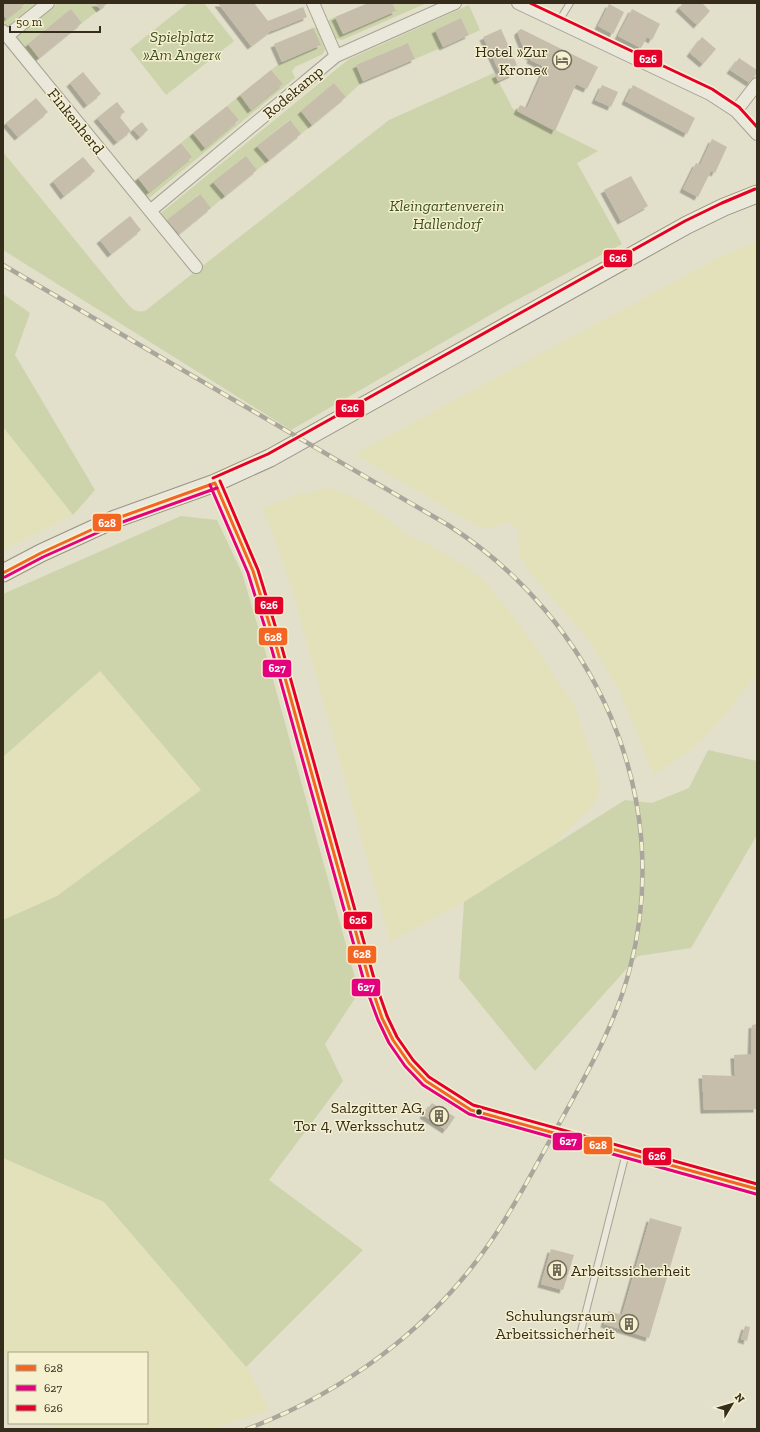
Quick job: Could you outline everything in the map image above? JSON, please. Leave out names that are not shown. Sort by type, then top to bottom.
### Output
[{"type":"street","points":[[5,34],[48,3]]},
{"type":"street","points":[[313,3],[336,56]]},
{"type":"street","name":"Rodekamp","points":[[150,211],[336,56],[455,3]]},
{"type":"street","points":[[518,3],[559,21],[710,94],[736,111],[757,134]]},
{"type":"street","name":"Finkenherd","points":[[5,34],[196,267]]},
{"type":"street","points":[[736,111],[757,84]]},
{"type":"street","points":[[3,573],[46,550],[115,519],[215,483],[270,458],[686,226],[724,207],[757,194]]},
{"type":"street","points":[[215,483],[253,571],[278,649],[370,984],[382,1018],[393,1040],[409,1063],[426,1081],[454,1100]]},
{"type":"lane","points":[[559,21],[570,3]]},
{"type":"lane","points":[[454,1100],[471,1110],[757,1189]]},
{"type":"lane","points":[[580,1331],[626,1153]]},
{"type":"green space","points":[[26,3],[37,3],[3,30],[3,14],[7,19]]},
{"type":"green space","points":[[58,3],[95,3],[100,9],[82,23],[71,9],[28,44],[39,58],[31,65],[11,41]]},
{"type":"green space","name":"Spielplatz »Am Anger«","points":[[188,3],[204,3],[234,41],[166,95],[130,49]]},
{"type":"green space","points":[[392,3],[427,3],[342,40],[334,38],[327,21],[335,17],[343,34],[395,12]]},
{"type":"green space","points":[[469,5],[480,30],[469,35],[461,18],[435,30],[443,47],[415,59],[408,43],[356,65],[363,81],[346,97],[334,83],[301,111],[312,125],[301,134],[289,120],[257,146],[269,160],[257,170],[246,156],[214,182],[225,196],[211,208],[199,194],[168,220],[179,234],[173,239],[155,218],[349,59]]},
{"type":"green space","points":[[316,27],[325,49],[323,54],[295,67],[292,71],[295,78],[143,203],[129,185],[138,178],[149,192],[192,157],[181,143],[193,133],[205,148],[239,121],[227,106],[240,95],[251,109],[283,84],[271,70],[282,62],[320,46],[313,28]]},
{"type":"green space","name":"Kleingartenverein Hallendorf","points":[[494,73],[513,109],[598,151],[577,163],[622,244],[511,303],[291,430],[3,250],[3,152],[127,304],[136,311],[145,311],[389,120]]},
{"type":"green space","points":[[757,241],[757,674],[726,714],[694,747],[654,775],[618,688],[602,661],[587,638],[532,574],[520,557],[518,529],[506,521],[491,529],[475,525],[355,454],[720,257]]},
{"type":"green space","points":[[3,294],[30,313],[15,355],[95,490],[73,515],[3,427]]},
{"type":"green space","points":[[3,427],[73,515],[3,550]]},
{"type":"green space","points":[[330,488],[349,495],[370,506],[409,536],[427,544],[467,567],[486,583],[523,629],[574,705],[598,776],[599,788],[596,800],[589,810],[553,844],[464,902],[390,941],[291,585],[263,508],[296,495]]},
{"type":"green space","points":[[181,516],[217,520],[242,573],[266,654],[359,992],[325,1044],[343,1081],[269,1180],[363,1250],[246,1367],[104,1202],[3,1158],[3,920],[57,896],[201,790],[100,671],[3,757],[3,594]]},
{"type":"green space","points":[[100,671],[202,790],[57,896],[3,920],[3,757]]},
{"type":"green space","points":[[708,750],[757,761],[757,835],[691,948],[638,956],[535,1071],[459,978],[464,902],[625,800],[652,803],[689,788]]},
{"type":"green space","points":[[3,1158],[104,1202],[246,1367],[269,1410],[210,1429],[53,1429],[50,1424],[148,1424],[148,1352],[8,1352],[8,1360],[3,1353]]},
{"type":"building","points":[[3,3],[26,3],[6,19],[3,14]]},
{"type":"building","points":[[95,3],[108,3],[100,9]]},
{"type":"building","points":[[218,3],[254,3],[268,21],[303,7],[307,17],[272,30],[251,46]]},
{"type":"building","points":[[368,3],[392,3],[396,11],[343,34],[335,17]]},
{"type":"building","points":[[683,3],[702,3],[710,11],[697,25],[679,8]]},
{"type":"building","points":[[609,4],[624,12],[613,34],[598,26]]},
{"type":"building","points":[[71,9],[82,23],[39,58],[28,44]]},
{"type":"building","points":[[632,9],[660,24],[652,40],[647,37],[641,48],[618,36]]},
{"type":"building","points":[[461,18],[469,35],[443,47],[435,30]]},
{"type":"building","points":[[313,28],[321,45],[282,62],[274,44]]},
{"type":"building","points":[[501,29],[517,65],[511,68],[513,74],[498,81],[495,75],[500,73],[483,37]]},
{"type":"building","points":[[521,29],[598,67],[587,89],[576,84],[555,131],[517,111],[520,105],[527,108],[545,67],[530,60],[531,57],[526,54],[518,34],[518,31]]},
{"type":"building","points":[[702,37],[716,49],[703,64],[690,53]]},
{"type":"building","points":[[408,43],[415,59],[363,81],[356,65]]},
{"type":"building","points":[[739,58],[757,70],[757,73],[750,83],[730,70]]},
{"type":"building","points":[[271,70],[283,84],[251,110],[240,95]]},
{"type":"building","points":[[83,72],[101,94],[87,105],[70,83]]},
{"type":"building","points":[[334,83],[346,97],[312,125],[301,111]]},
{"type":"building","points":[[602,85],[618,92],[611,107],[595,100]]},
{"type":"building","points":[[633,85],[695,118],[687,134],[625,101]]},
{"type":"building","points":[[36,98],[48,112],[18,137],[6,123]]},
{"type":"building","points":[[117,102],[125,112],[119,116],[131,131],[117,142],[97,118]]},
{"type":"building","points":[[227,106],[239,120],[205,148],[193,133]]},
{"type":"building","points":[[290,120],[301,134],[269,160],[257,146]]},
{"type":"building","points":[[142,122],[148,130],[140,137],[133,129]]},
{"type":"building","points":[[712,139],[727,147],[715,173],[711,171],[698,197],[683,189],[696,163],[700,165]]},
{"type":"building","points":[[181,143],[192,157],[149,192],[138,178]]},
{"type":"building","points":[[246,156],[257,170],[225,196],[213,182]]},
{"type":"building","points":[[83,157],[95,171],[64,196],[53,181]]},
{"type":"building","points":[[631,176],[648,206],[621,221],[604,190]]},
{"type":"building","points":[[200,194],[211,208],[179,234],[167,220]]},
{"type":"building","points":[[130,216],[141,230],[111,254],[100,240]]},
{"type":"building","points":[[757,1024],[757,1109],[704,1110],[702,1075],[735,1076],[734,1055],[751,1054],[752,1025]]},
{"type":"building","name":"Salzgitter AG, Tor 4, Werksschutz","points":[[432,1103],[455,1117],[446,1130],[423,1115]]},
{"type":"building","points":[[650,1218],[682,1227],[649,1338],[604,1324],[608,1311],[622,1315]]},
{"type":"building","name":"Arbeitssicherheit","points":[[551,1249],[574,1255],[563,1290],[541,1284]]},
{"type":"building","points":[[745,1326],[750,1327],[747,1341],[741,1339]]},
{"type":"railway","points":[[3,265],[448,525],[500,564],[545,610],[582,661],[611,717],[631,777],[641,839],[641,903],[630,968],[616,1011],[597,1053],[516,1201],[500,1228],[468,1273],[442,1302],[414,1329],[384,1354],[352,1376],[283,1414],[247,1429]]},
{"type":"transit line","name":"626","points":[[530,3],[712,89],[739,107],[757,127]]},
{"type":"transit line","name":"626","points":[[213,478],[268,454],[685,221],[755,189]]},
{"type":"transit line","name":"626","points":[[220,481],[258,570],[282,648],[375,982],[387,1016],[397,1037],[413,1060],[429,1077],[473,1105],[757,1184]]},
{"type":"transit line","name":"628","points":[[215,483],[253,571],[277,649],[370,983],[382,1018],[393,1040],[409,1063],[426,1081],[471,1110],[757,1189]]},
{"type":"transit line","name":"628","points":[[3,573],[41,553],[115,519],[215,483]]},
{"type":"transit line","name":"627","points":[[210,485],[248,573],[272,650],[365,985],[378,1020],[389,1043],[405,1066],[423,1085],[469,1114],[756,1194]]},
{"type":"transit line","name":"627","points":[[5,577],[43,557],[117,524],[217,488]]},
{"type":"place","name":"Hotel »Zur Krone«","points":[[562,60]]},
{"type":"place","name":"Salzgitter AG, Tor 4, Werksschutz","points":[[439,1116]]},
{"type":"place","name":"Arbeitssicherheit","points":[[557,1270]]},
{"type":"place","name":"Schulungsraum Arbeitssicherheit","points":[[629,1324]]}]
